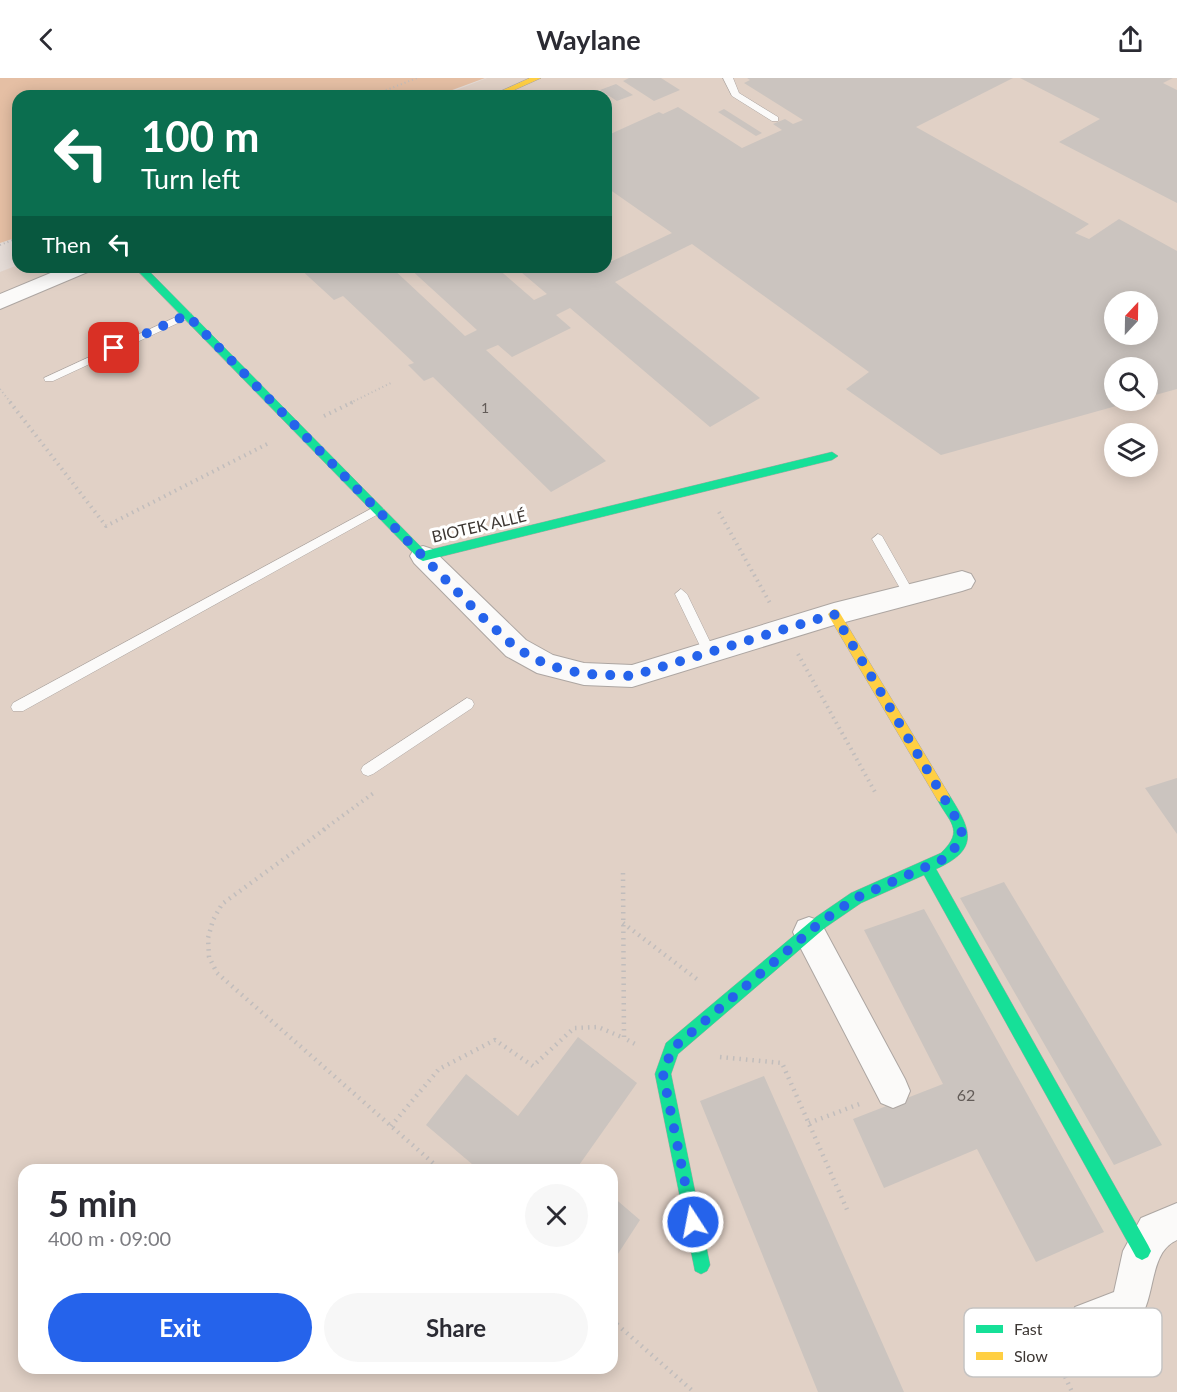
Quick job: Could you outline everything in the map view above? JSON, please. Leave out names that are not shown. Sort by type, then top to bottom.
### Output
[{"type":"street","points":[[508,90],[537,78]]},
{"type":"street","points":[[0,302],[70,273]]},
{"type":"street","name":"BIOTEK ALLÉ","points":[[145,273],[423,556],[832,456]]},
{"type":"street","points":[[423,556],[516,648],[547,665],[584,674],[632,676],[834,614],[962,581]]},
{"type":"street","points":[[701,1265],[663,1074],[672,1049],[809,932],[856,898],[946,858],[958,844],[962,834],[960,825],[834,614]]},
{"type":"street","points":[[927,867],[1142,1251]]},
{"type":"street","points":[[809,932],[893,1091]]},
{"type":"street","points":[[1120,1308],[1127,1305],[1131,1299],[1142,1251],[1154,1231],[1177,1221]]},
{"type":"lane","points":[[727,78],[735,94],[775,119]]},
{"type":"lane","points":[[49,378],[187,315]]},
{"type":"lane","points":[[18,707],[378,509]]},
{"type":"lane","points":[[878,539],[909,594]]},
{"type":"lane","points":[[681,594],[709,652]]},
{"type":"lane","points":[[368,770],[467,704]]},
{"type":"path","points":[[386,90],[417,78]]},
{"type":"path","points":[[0,389],[106,526],[393,382]]},
{"type":"path","points":[[382,787],[242,887],[222,904],[214,914],[210,925],[208,957],[217,973],[434,1164]]},
{"type":"path","points":[[622,873],[624,1038]]},
{"type":"path","points":[[623,923],[728,1002]]},
{"type":"path","points":[[391,1126],[439,1068],[495,1040],[533,1066],[574,1028],[598,1027],[624,1038],[667,1063],[699,1055],[782,1063],[849,1214]]},
{"type":"path","points":[[809,1123],[893,1091]]},
{"type":"path","points":[[618,1325],[694,1392]]},
{"type":"shaded area","points":[[0,78],[485,78],[452,90],[12,90],[12,239],[0,243]]},
{"type":"shaded area","points":[[487,78],[1177,78],[1177,1392],[0,1392],[0,272],[12,267],[12,273],[612,273],[612,90],[456,90]]},
{"type":"building","points":[[629,78],[661,78],[680,90],[654,101],[623,81]]},
{"type":"building","points":[[747,78],[1013,78],[916,127],[1089,224],[1075,233],[1089,239],[1119,219],[1177,251],[1177,389],[1158,394],[1158,357],[1104,357],[1104,409],[941,455],[846,389],[869,372],[692,244],[615,282],[760,398],[710,427],[570,308],[556,315],[571,328],[512,357],[498,345],[486,350],[606,461],[551,492],[433,377],[424,381],[408,365],[414,363],[343,296],[334,300],[305,273],[397,273],[465,336],[477,330],[415,273],[503,273],[534,300],[547,294],[522,273],[612,273],[612,261],[672,233],[612,191],[612,133],[659,112],[663,114],[678,107],[742,148],[782,130],[773,124],[785,119],[793,124],[803,120],[744,83],[750,80]]},
{"type":"building","points":[[1020,78],[1173,78],[1163,83],[1177,90],[1177,203],[1059,142],[1100,119]]},
{"type":"building","points":[[616,84],[633,95],[617,101],[612,98],[612,90],[600,90]]},
{"type":"building","points":[[724,109],[762,133],[756,136],[718,112]]},
{"type":"building","points":[[1177,778],[1177,834],[1145,788]]},
{"type":"building","points":[[1004,882],[1162,1145],[1114,1165],[960,898]]},
{"type":"building","points":[[924,909],[1104,1232],[1036,1262],[977,1149],[884,1188],[853,1119],[943,1084],[864,930]]},
{"type":"building","points":[[578,1037],[637,1083],[580,1164],[472,1164],[426,1125],[466,1074],[518,1116]]},
{"type":"building","points":[[764,1076],[904,1392],[818,1392],[700,1101]]},
{"type":"building","points":[[618,1201],[640,1220],[618,1254]]},
{"type":"traffic: fast","points":[[145,273],[423,556],[832,456]]},
{"type":"traffic: fast","points":[[701,1265],[663,1074],[672,1049],[821,922],[856,898],[946,858],[959,845],[961,834],[960,825],[943,797]]},
{"type":"traffic: fast","points":[[927,867],[1142,1251]]},
{"type":"traffic: slow","points":[[508,90],[537,78]]},
{"type":"traffic: slow","points":[[834,614],[943,797]]},
{"type":"route","points":[[114,348],[187,315],[480,615],[516,648],[547,665],[584,674],[632,676],[834,614],[960,825],[962,834],[958,844],[946,858],[856,898],[821,922],[672,1049],[663,1074],[693,1222]]}]
